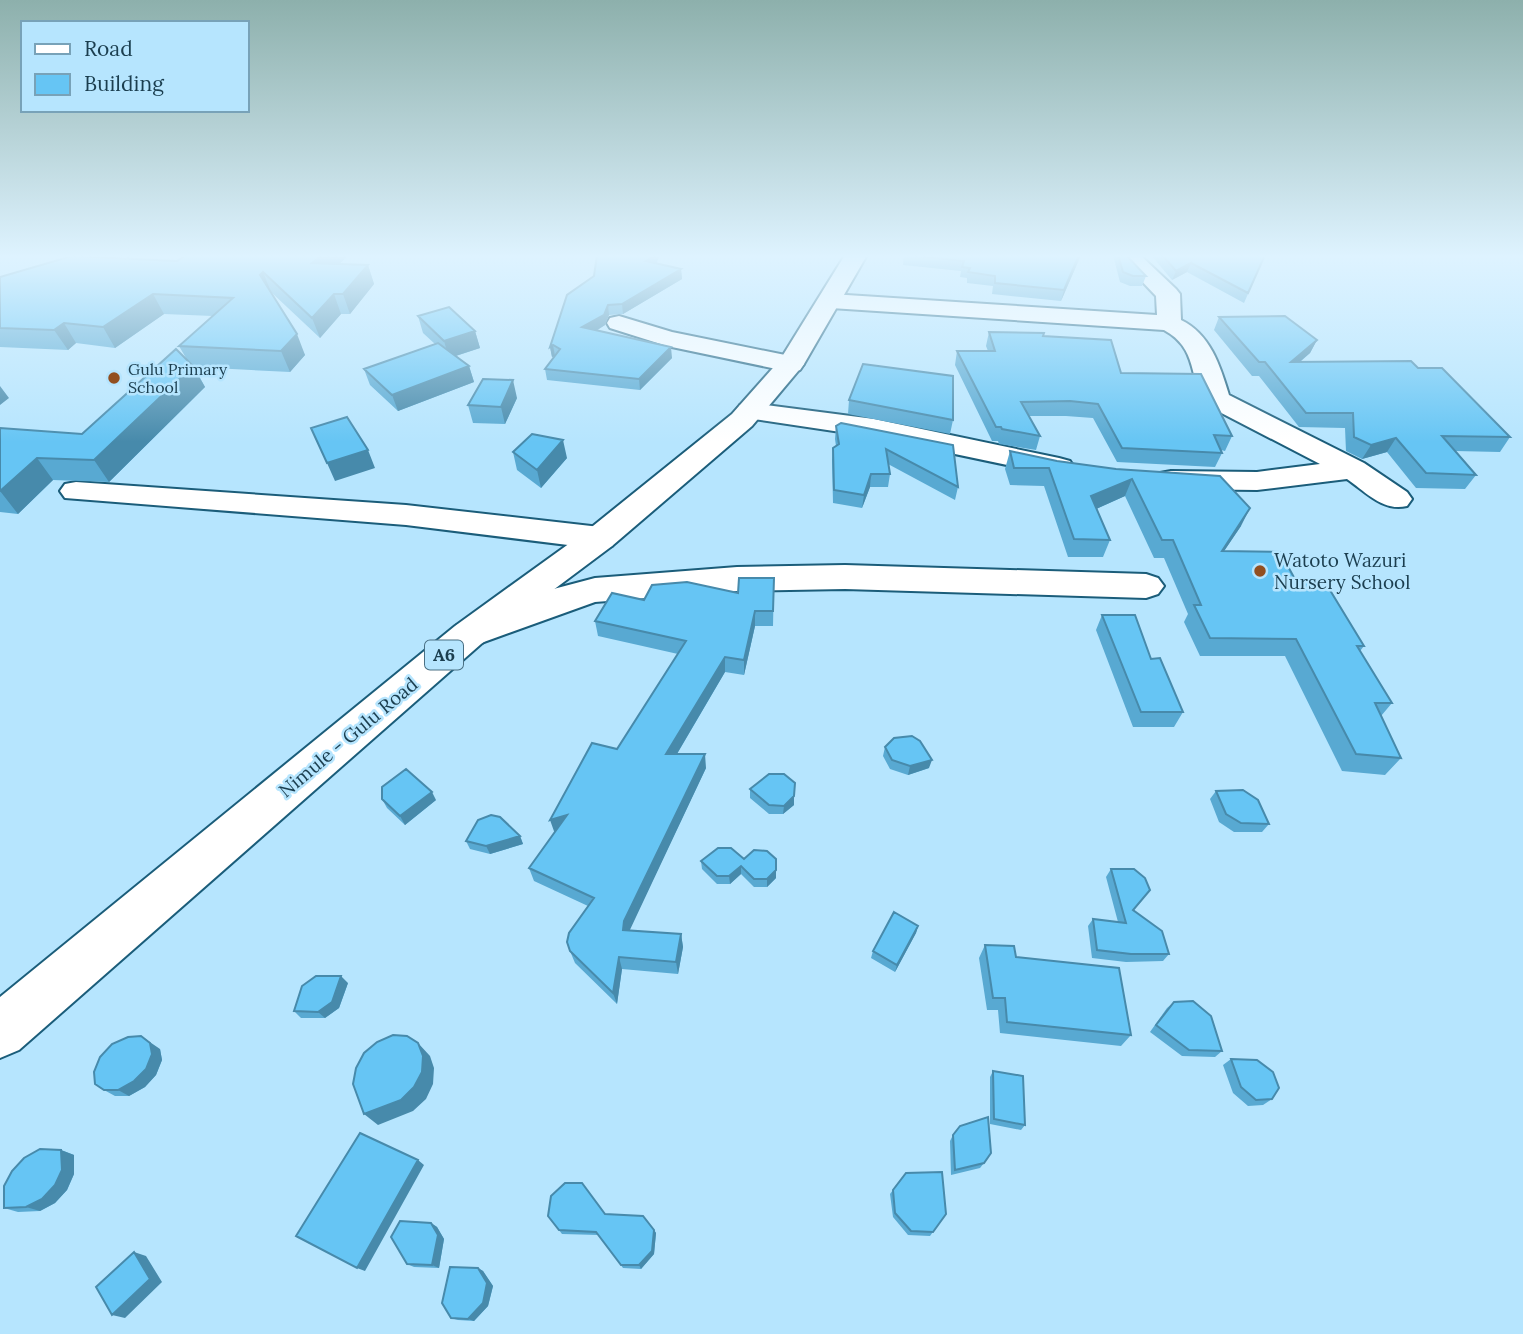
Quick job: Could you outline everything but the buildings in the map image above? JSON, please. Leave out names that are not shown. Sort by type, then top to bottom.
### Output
[{"type":"street","name":"Nimule - Gulu Road","points":[[0,1031],[468,635],[600,538],[750,411],[791,364],[821,317]]},
{"type":"street","points":[[1081,317],[1169,323],[1188,334],[1216,399],[1353,469],[1396,499]]},
{"type":"street","points":[[1169,317],[1169,323]]},
{"type":"street","points":[[619,323],[667,338],[791,364]]},
{"type":"street","points":[[750,411],[874,428],[1044,465],[1083,470]]},
{"type":"street","points":[[1144,478],[1257,481],[1353,469]]},
{"type":"street","points":[[76,491],[406,515],[600,538]]},
{"type":"street","points":[[468,635],[559,600],[595,590],[724,580],[845,577],[1146,586]]},
{"type":"place","name":"Gulu Primary School","points":[[114,378]]},
{"type":"place","name":"Watoto Wazuri Nursery School","points":[[1260,571]]}]
